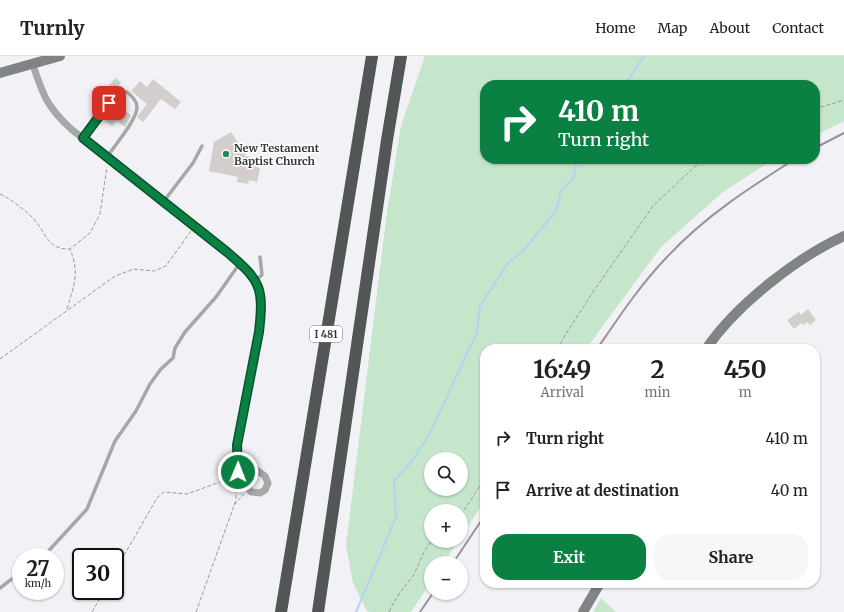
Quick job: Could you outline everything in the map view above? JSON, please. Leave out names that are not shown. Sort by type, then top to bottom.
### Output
[{"type":"highway","name":"I 481","points":[[281,612],[372,56]]},
{"type":"highway","name":"I 481","points":[[318,612],[387,140],[401,56]]},
{"type":"street","points":[[0,73],[34,65],[60,56]]},
{"type":"street","points":[[34,65],[45,99],[55,114],[240,263],[256,280],[260,297],[261,313],[259,332],[237,445],[238,472],[250,490],[256,494],[265,490],[268,483],[265,476],[238,457]]},
{"type":"street","points":[[710,344],[728,322],[760,292],[794,266],[829,243],[844,236]]},
{"type":"street","points":[[583,612],[597,588]]},
{"type":"lane","points":[[83,138],[113,99],[119,93],[127,92],[136,102],[137,110],[109,158]]},
{"type":"lane","points":[[163,202],[192,163],[202,146]]},
{"type":"lane","points":[[256,280],[262,275],[260,257]]},
{"type":"lane","points":[[51,548],[87,509],[115,441],[136,411],[150,384],[161,369],[173,358],[175,348],[185,332],[216,297],[240,263]]},
{"type":"lane","points":[[0,588],[12,579]]},
{"type":"path","points":[[820,107],[844,100]]},
{"type":"path","points":[[0,194],[13,200],[34,219],[50,242],[60,249],[70,249],[90,233],[100,214],[109,158]]},
{"type":"path","points":[[560,344],[593,292],[653,206],[698,164]]},
{"type":"path","points":[[0,359],[115,276],[134,269],[154,272],[166,266],[194,226]]},
{"type":"path","points":[[67,310],[77,276],[76,263],[70,249]]},
{"type":"path","points":[[124,555],[157,498],[164,492],[187,494],[231,478],[238,472]]},
{"type":"path","points":[[196,612],[234,505],[236,490],[231,478]]},
{"type":"path","points":[[468,504],[480,486]]},
{"type":"path","points":[[234,505],[250,490]]},
{"type":"path","points":[[390,612],[396,596],[412,576],[426,548]]},
{"type":"path","points":[[92,612],[99,600]]},
{"type":"green space","points":[[425,56],[844,56],[844,121],[820,133],[820,80],[480,80],[480,164],[766,164],[723,192],[661,247],[590,344],[480,344],[480,508],[468,526],[468,504],[424,504],[424,548],[454,548],[448,556],[424,556],[424,592],[411,612],[367,611],[353,583],[346,545],[387,212],[401,126]]},
{"type":"green space","points":[[601,598],[616,612],[593,612]]},
{"type":"building","points":[[115,78],[121,82],[115,91],[109,86]]},
{"type":"building","points":[[153,79],[181,102],[175,109],[161,99],[143,122],[137,117],[147,104],[131,91],[140,81],[147,87]]},
{"type":"building","points":[[114,111],[121,116],[126,111],[131,115],[125,127],[117,121],[112,126],[105,121]]},
{"type":"building","name":"New Testament Baptist Church","points":[[231,132],[241,147],[240,151],[246,152],[245,156],[254,158],[252,166],[260,168],[257,182],[249,180],[248,184],[237,182],[238,177],[209,171],[214,142]]},
{"type":"building","points":[[808,309],[816,320],[810,325],[807,322],[803,325],[801,323],[794,329],[787,320],[799,312],[801,315]]},
{"type":"waterway","points":[[628,80],[644,56]]},
{"type":"waterway","points":[[356,612],[396,517],[394,481],[413,460],[430,433],[477,332],[480,306],[508,263],[523,251],[556,211],[561,191],[574,177],[576,164]]},
{"type":"railway","points":[[820,145],[844,133]]},
{"type":"railway","points":[[600,344],[639,290],[681,242],[728,204],[787,164]]},
{"type":"railway","points":[[458,556],[480,522]]},
{"type":"railway","points":[[420,612],[428,600]]},
{"type":"place","name":"New Testament Baptist Church","points":[[226,154]]},
{"type":"route","points":[[109,103],[83,138],[227,252],[247,269],[256,280],[260,297],[261,313],[259,332],[237,445],[238,472]]}]
